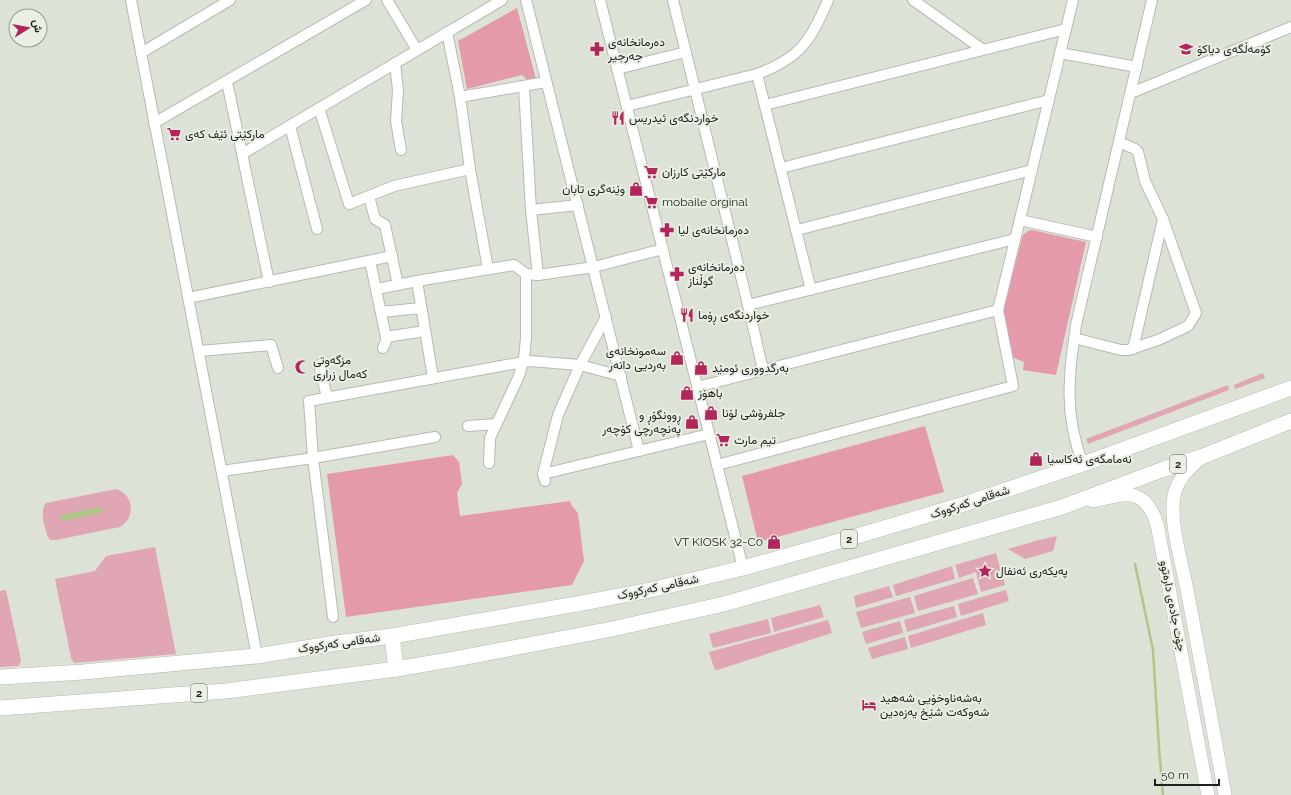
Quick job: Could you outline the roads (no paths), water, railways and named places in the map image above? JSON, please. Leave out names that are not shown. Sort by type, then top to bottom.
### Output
[{"type":"highway","name":"شەقامی کەرکووک","points":[[0,677],[83,672],[257,656],[336,643],[392,636],[650,590],[743,568],[847,540],[961,506],[1084,464],[1291,388]]},
{"type":"highway","name":"2","points":[[0,708],[226,691],[396,669],[612,629],[724,604],[1065,506],[1164,469],[1201,457],[1291,421]]},
{"type":"highway","points":[[392,636],[396,669]]},
{"type":"main road","name":"جۆت جادەی دارەتوو","points":[[1201,457],[1182,477],[1176,486],[1174,498],[1174,529],[1189,600],[1225,795]]},
{"type":"main road","name":"جۆت جادەی دارەتوو","points":[[1065,506],[1123,495],[1134,495],[1142,499],[1154,514],[1208,795]]},
{"type":"main road","points":[[1172,604],[1189,600]]},
{"type":"street","points":[[130,0],[257,656]]},
{"type":"street","points":[[141,53],[230,0]]},
{"type":"street","points":[[154,124],[365,0]]},
{"type":"street","points":[[387,0],[417,50]]},
{"type":"street","points":[[242,154],[502,0]]},
{"type":"street","points":[[526,0],[594,267],[639,452]]},
{"type":"street","points":[[600,0],[743,568]]},
{"type":"street","points":[[673,0],[763,370]]},
{"type":"street","points":[[627,106],[757,74],[774,68],[797,53],[813,31],[828,0]]},
{"type":"street","points":[[913,0],[982,49]]},
{"type":"street","points":[[717,465],[1013,386],[998,310],[1073,0]]},
{"type":"street","points":[[1084,464],[1078,450],[1072,421],[1070,400],[1070,380],[1074,338],[1152,0]]},
{"type":"street","points":[[1131,93],[1291,27]]},
{"type":"street","points":[[765,105],[1066,29]]},
{"type":"street","points":[[447,32],[460,97],[470,169],[488,269]]},
{"type":"street","points":[[618,69],[686,52]]},
{"type":"street","points":[[1060,53],[1137,67]]},
{"type":"street","points":[[395,64],[398,90],[396,121],[401,150]]},
{"type":"street","points":[[757,74],[811,290]]},
{"type":"street","points":[[227,82],[269,282]]},
{"type":"street","points":[[460,97],[546,82]]},
{"type":"street","points":[[524,87],[531,210],[538,275]]},
{"type":"street","points":[[781,168],[1049,100]]},
{"type":"street","points":[[319,108],[349,204],[394,186],[470,169]]},
{"type":"street","points":[[290,126],[316,229]]},
{"type":"street","points":[[1074,338],[1121,350],[1133,348],[1158,340],[1188,326],[1196,313],[1163,219],[1145,181],[1138,152],[1135,149],[1119,142]]},
{"type":"street","points":[[797,230],[1032,170]]},
{"type":"street","points":[[369,196],[375,219],[385,225],[398,285]]},
{"type":"street","points":[[531,210],[578,205]]},
{"type":"street","points":[[1133,348],[1163,219]]},
{"type":"street","points":[[1020,220],[1097,237]]},
{"type":"street","points":[[748,305],[1015,239]]},
{"type":"street","points":[[376,289],[488,269],[514,266],[526,274],[538,275],[594,267],[663,249]]},
{"type":"street","points":[[188,298],[392,256]]},
{"type":"street","points":[[370,261],[386,337],[383,348]]},
{"type":"street","points":[[489,463],[490,438],[519,376],[523,362],[526,338],[526,274]]},
{"type":"street","points":[[417,281],[433,378]]},
{"type":"street","points":[[381,312],[421,308]]},
{"type":"street","points":[[697,387],[998,310]]},
{"type":"street","points":[[606,317],[580,365],[558,416],[544,477],[709,434]]},
{"type":"street","points":[[386,337],[425,330]]},
{"type":"street","points":[[199,351],[271,345],[278,368]]},
{"type":"street","points":[[333,617],[313,458],[309,401],[529,361],[580,365],[621,376]]},
{"type":"street","points":[[319,365],[327,397]]},
{"type":"street","points":[[468,426],[496,424]]},
{"type":"street","points":[[222,471],[313,458],[435,437]]},
{"type":"waterway","points":[[1135,564],[1153,650],[1163,795]]},
{"type":"place","name":"دەرمانخانەی جەرجیر","points":[[597,49]]},
{"type":"place","name":"کۆمەڵگەی دیاکۆ","points":[[1186,49]]},
{"type":"place","name":"خواردنگەی ئیدریس","points":[[618,118]]},
{"type":"place","name":"مارکێتی ئێف کەی","points":[[174,134]]},
{"type":"place","name":"مارکێتی کارزان","points":[[651,172]]},
{"type":"place","name":"وێنەگری تابان","points":[[636,189]]},
{"type":"place","name":"mobaile orginal","points":[[651,202]]},
{"type":"place","name":"دەرمانخانەی لیا","points":[[667,230]]},
{"type":"place","name":"دەرمانخانەی گوڵناز","points":[[677,274]]},
{"type":"place","name":"خواردنگەی ڕۆما","points":[[687,315]]},
{"type":"place","name":"سەمونخانەی بەردیی دانەر","points":[[677,358]]},
{"type":"place","name":"مزگەوتی کەمال زراری","points":[[302,367]]},
{"type":"place","name":"بەرگدووری ئومێد","points":[[701,368]]},
{"type":"place","name":"باهۆز","points":[[687,393]]},
{"type":"place","name":"جلفرۆشی لۆنا","points":[[711,413]]},
{"type":"place","name":"ڕوونگۆڕ و پەنچەرچی کۆچەر","points":[[692,422]]},
{"type":"place","name":"تیم مارت","points":[[723,440]]},
{"type":"place","name":"نەمامگەی ئەکاسیا","points":[[1036,459]]},
{"type":"place","name":"VT KIOSK 32-C0","points":[[774,542]]},
{"type":"place","name":"پەیکەری ئەنفال","points":[[985,571]]},
{"type":"place","name":"بەشەناوخۆیی شەهید شەوکەت شێخ یەزەدین","points":[[869,705]]}]
